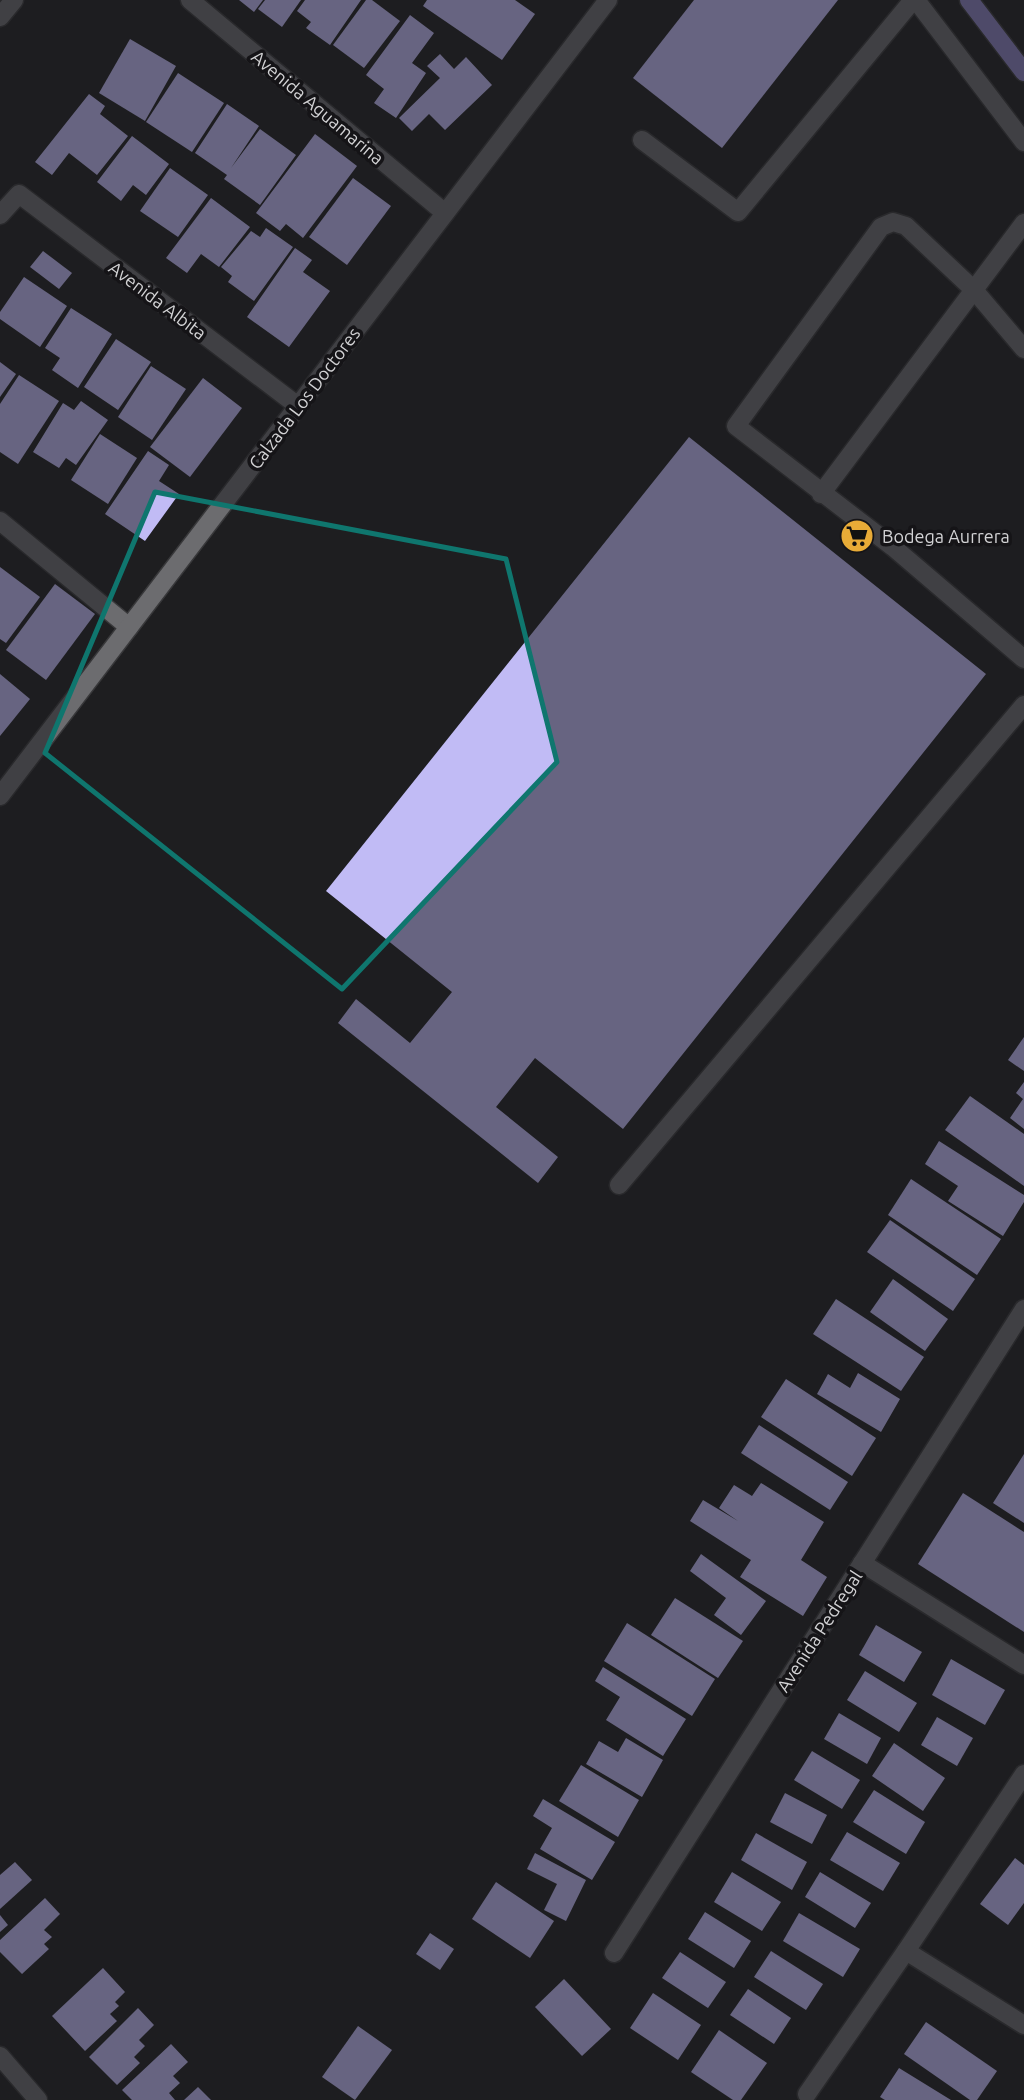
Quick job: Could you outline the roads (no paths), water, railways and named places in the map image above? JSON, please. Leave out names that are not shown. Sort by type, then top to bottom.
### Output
[{"type":"main road","points":[[968,0],[1024,72]]},
{"type":"street","points":[[0,17],[14,0]]},
{"type":"street","name":"Avenida Aguamarina","points":[[190,0],[445,213]]},
{"type":"street","points":[[642,140],[738,212],[915,0],[1024,142]]},
{"type":"street","name":"Calzada Los Doctores","points":[[0,796],[445,213],[602,2]]},
{"type":"street","name":"Avenida Albita","points":[[0,215],[19,194],[298,406]]},
{"type":"street","points":[[1024,349],[974,290],[906,226],[893,222],[881,227],[736,426],[893,548],[1024,659]]},
{"type":"street","points":[[821,494],[1024,223]]},
{"type":"street","points":[[0,521],[129,627]]},
{"type":"street","points":[[619,1185],[1024,705]]},
{"type":"street","name":"Avenida Pedregal","points":[[614,1953],[1024,1309]]},
{"type":"street","points":[[862,1563],[1024,1665]]},
{"type":"street","points":[[807,2095],[1024,1774]]},
{"type":"street","points":[[906,1951],[1024,2025]]},
{"type":"street","points":[[0,2056],[38,2100]]},
{"type":"place","name":"Bodega Aurrera","points":[[857,536]]}]
